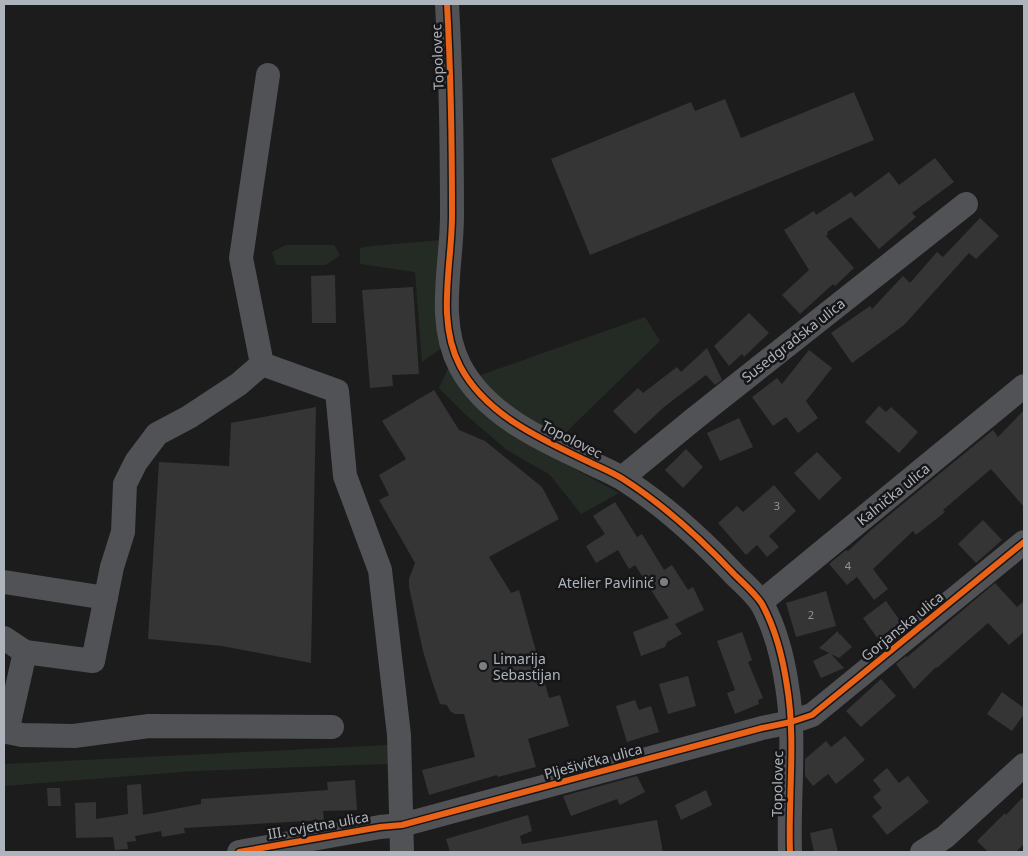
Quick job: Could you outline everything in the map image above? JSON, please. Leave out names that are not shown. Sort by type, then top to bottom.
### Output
[{"type":"street","name":"Topolovec","points":[[447,4],[452,131],[452,220],[448,316],[450,342],[460,365],[472,384],[489,403],[519,425],[556,447],[622,478],[670,514],[712,550],[761,602],[776,637],[787,686],[791,722],[790,852]]},
{"type":"street","points":[[262,364],[241,258],[268,75]]},
{"type":"street","name":"Susedgradska ulica","points":[[622,478],[966,204]]},
{"type":"street","points":[[4,638],[25,652],[93,661],[112,567],[123,532],[125,484],[136,462],[157,434],[189,417],[238,384],[262,364]]},
{"type":"street","points":[[262,364],[337,391],[345,476],[380,570],[399,735],[402,852]]},
{"type":"street","name":"Kalnička ulica","points":[[761,602],[1024,386]]},
{"type":"street","name":"Gorjanska ulica","points":[[791,722],[812,715],[1024,542]]},
{"type":"street","points":[[4,582],[106,598]]},
{"type":"street","points":[[25,652],[5,732],[22,735],[74,736],[149,726],[332,727]]},
{"type":"street","name":"Plješivička ulica","points":[[402,825],[762,728],[791,722]]},
{"type":"street","points":[[922,852],[945,837],[1024,764]]},
{"type":"street","name":"III. cvjetna ulica","points":[[239,852],[380,827],[402,825]]},
{"type":"shaded area","points":[[441,240],[442,348],[422,362],[415,272],[360,264],[360,248]]},
{"type":"shaded area","points":[[286,245],[334,245],[340,255],[326,265],[276,265],[272,252]]},
{"type":"shaded area","points":[[645,317],[660,341],[559,439],[495,397],[478,376]]},
{"type":"shaded area","points":[[449,366],[549,455],[619,493],[581,514],[550,475],[507,450],[466,415],[439,388]]},
{"type":"shaded area","points":[[388,745],[388,764],[194,771],[4,786],[4,764]]},
{"type":"building","points":[[854,92],[874,140],[590,255],[551,159],[691,102],[695,111],[725,99],[741,138]]},
{"type":"building","points":[[935,158],[954,182],[912,213],[916,217],[879,249],[851,217],[827,232],[826,236],[854,268],[800,314],[782,295],[809,270],[784,230],[814,211],[816,215],[851,192],[855,197],[889,172],[899,185]]},
{"type":"building","points":[[980,218],[999,236],[976,259],[969,253],[904,325],[852,363],[831,333],[870,306],[872,309],[903,276],[910,283],[937,252],[943,257]]},
{"type":"building","points":[[335,275],[336,323],[312,323],[311,276]]},
{"type":"building","points":[[413,287],[419,374],[392,375],[393,386],[370,388],[362,290]]},
{"type":"building","points":[[749,313],[769,333],[744,357],[742,354],[729,366],[714,346]]},
{"type":"building","points":[[707,348],[722,380],[715,385],[706,375],[664,407],[635,434],[613,411],[638,388],[643,393],[677,367],[681,372]]},
{"type":"building","points":[[809,350],[832,368],[806,401],[818,418],[798,433],[786,417],[773,426],[752,397],[777,378],[782,384]]},
{"type":"building","points":[[434,390],[459,430],[485,441],[542,487],[559,519],[489,557],[511,593],[519,590],[549,698],[560,695],[569,726],[528,739],[536,767],[498,777],[497,775],[429,795],[422,770],[475,757],[464,714],[455,714],[450,711],[447,705],[440,704],[432,681],[423,651],[409,587],[409,579],[415,563],[379,500],[389,495],[379,475],[406,459],[382,421]]},
{"type":"building","points":[[879,406],[886,412],[891,407],[918,432],[899,453],[865,422]]},
{"type":"building","points":[[316,407],[311,663],[222,646],[148,639],[159,462],[229,466],[231,423]]},
{"type":"building","points":[[1024,410],[1024,507],[991,469],[943,510],[945,512],[916,535],[913,531],[873,569],[888,589],[874,600],[857,577],[847,585],[829,564],[846,550],[848,551],[993,430],[998,437]]},
{"type":"building","points":[[739,418],[753,447],[720,461],[707,433]]},
{"type":"building","points":[[686,449],[703,467],[683,488],[665,470]]},
{"type":"building","points":[[817,452],[842,478],[819,500],[794,473]]},
{"type":"building","points":[[774,485],[796,511],[769,536],[779,547],[767,557],[757,545],[746,555],[718,523],[737,506],[743,512]]},
{"type":"building","points":[[615,502],[637,537],[642,534],[664,570],[672,565],[688,590],[693,587],[704,610],[675,624],[682,634],[667,642],[665,647],[641,656],[633,632],[669,618],[635,565],[629,569],[618,550],[596,563],[586,546],[605,534],[593,516]]},
{"type":"building","points":[[983,520],[1002,540],[976,563],[958,544]]},
{"type":"building","points":[[995,583],[1017,607],[1024,601],[1024,632],[1009,645],[988,623],[936,667],[914,689],[896,664],[907,657]]},
{"type":"building","points":[[826,591],[836,626],[796,637],[786,603]]},
{"type":"building","points":[[886,601],[901,622],[878,639],[863,618]]},
{"type":"building","points":[[838,631],[839,635],[852,647],[839,658],[831,654],[844,668],[821,678],[813,661],[829,653],[819,648]]},
{"type":"building","points":[[742,632],[752,660],[748,662],[763,698],[758,700],[759,704],[735,714],[727,693],[735,690],[717,641]]},
{"type":"building","points":[[688,676],[696,706],[668,714],[659,684]]},
{"type":"building","points":[[881,679],[896,696],[861,727],[846,711]]},
{"type":"building","points":[[1002,692],[1024,708],[1024,714],[1012,731],[987,714]]},
{"type":"building","points":[[635,700],[639,710],[651,706],[659,732],[627,742],[616,706]]},
{"type":"building","points":[[845,736],[865,760],[836,784],[828,774],[813,786],[805,776],[805,759],[826,741],[831,747]]},
{"type":"building","points":[[887,768],[899,783],[908,776],[929,802],[887,835],[872,816],[882,808],[873,797],[881,790],[873,780]]},
{"type":"building","points":[[637,776],[645,792],[620,805],[617,799],[571,816],[563,796]]},
{"type":"building","points":[[355,780],[357,810],[323,811],[324,820],[184,828],[185,833],[162,837],[161,831],[135,836],[136,841],[127,842],[128,849],[115,850],[113,837],[76,838],[75,803],[96,802],[96,819],[128,814],[127,785],[141,784],[143,815],[201,804],[201,799],[328,790],[327,782]]},
{"type":"building","points":[[47,788],[60,788],[61,806],[48,806]]},
{"type":"building","points":[[706,790],[712,805],[681,820],[675,805]]},
{"type":"building","points":[[1024,796],[1024,844],[1016,852],[988,852],[977,841]]},
{"type":"building","points":[[528,815],[532,831],[520,836],[522,844],[657,820],[663,852],[450,852],[446,839]]},
{"type":"building","points":[[832,828],[838,852],[814,852],[810,833]]},
{"type":"cycle path","points":[[447,4],[452,216],[447,311],[453,348],[460,366],[484,398],[515,423],[551,444],[619,476],[653,500],[708,548],[762,604],[775,633],[790,706],[790,852]]},
{"type":"cycle path","points":[[239,852],[380,827],[402,825],[812,715],[1024,542]]},
{"type":"place","name":"Atelier Pavlinić","points":[[664,582]]},
{"type":"place","name":"Limarija Sebastijan","points":[[483,666]]}]
